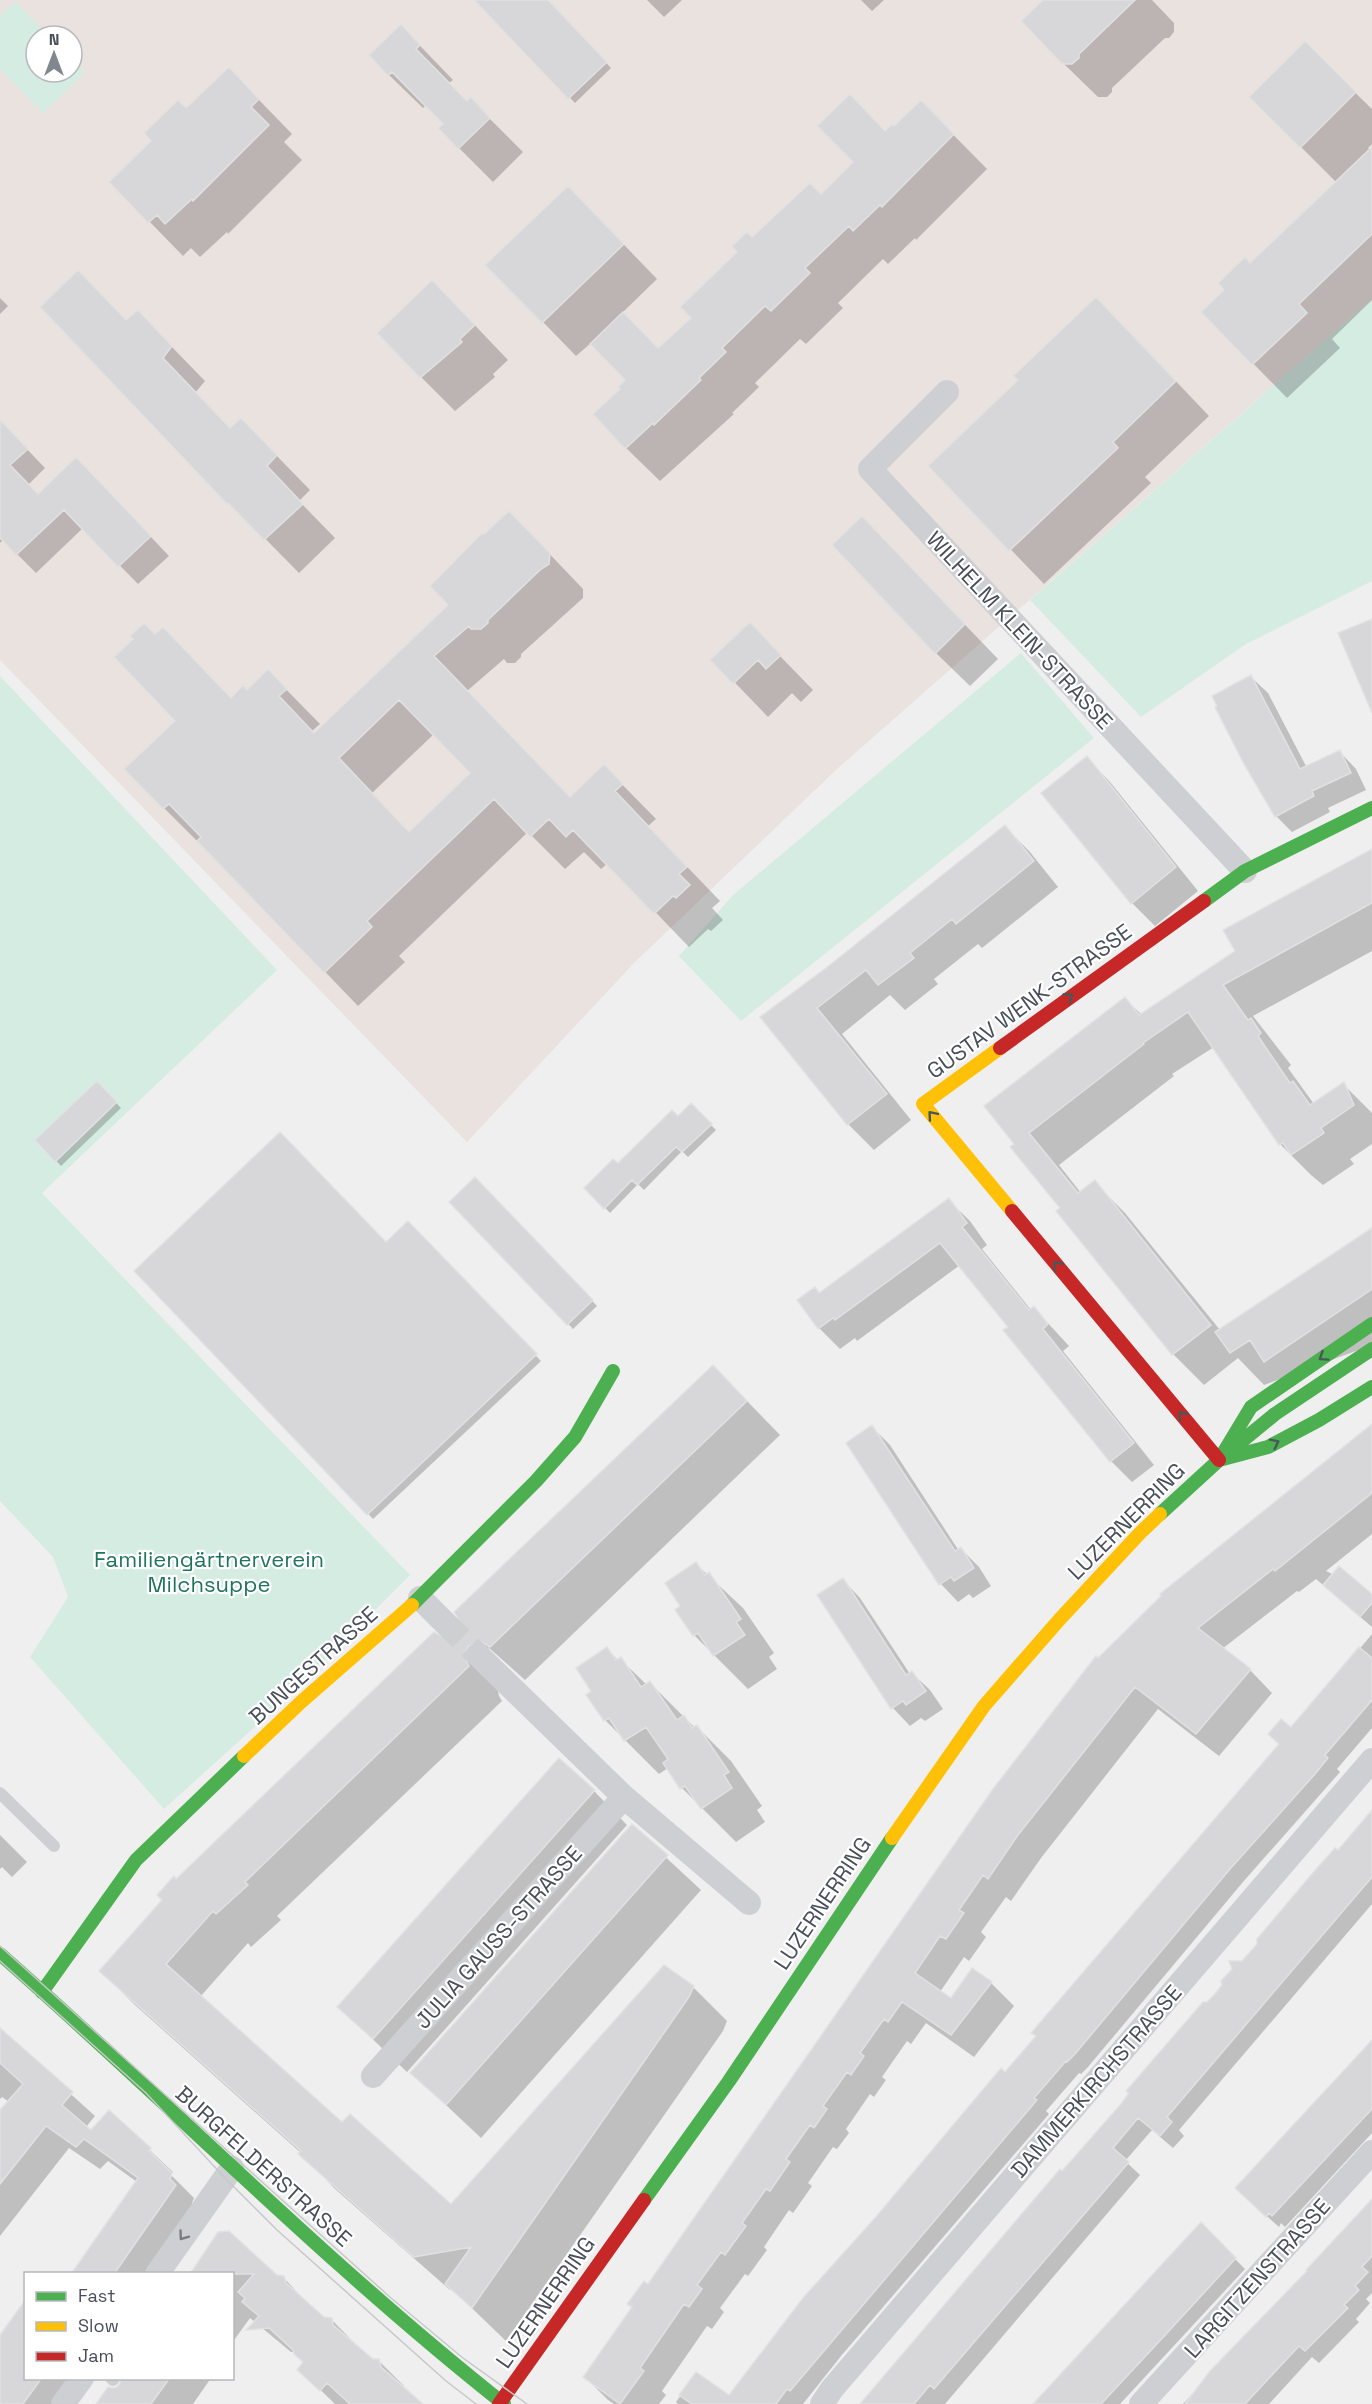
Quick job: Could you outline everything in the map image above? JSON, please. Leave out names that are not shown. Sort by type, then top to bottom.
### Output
[{"type":"main road","name":"GUSTAV WENK-STRASSE","points":[[1219,1460],[923,1104],[1245,871],[1372,808]]},
{"type":"main road","name":"LUZERNERRING","points":[[501,2403],[729,2080],[910,1809],[984,1706],[1059,1620],[1140,1533],[1219,1460],[1251,1407],[1372,1324]]},
{"type":"main road","points":[[1219,1460],[1275,1414],[1372,1349]]},
{"type":"main road","points":[[1219,1460],[1372,1366]]},
{"type":"main road","name":"BUNGESTRASSE","points":[[42,1992],[136,1860],[301,1702],[420,1598],[536,1481],[575,1437],[613,1371]]},
{"type":"main road","name":"LUZERNERRING","points":[[1219,1460],[1268,1447],[1320,1420],[1372,1387]]},
{"type":"main road","name":"BURGFELDERSTRASSE","points":[[0,1954],[87,2030],[232,2168],[442,2355],[501,2403]]},
{"type":"street","name":"WILHELM KLEIN-STRASSE","points":[[947,392],[870,469],[1245,871]]},
{"type":"street","points":[[420,1598],[444,1622]]},
{"type":"street","points":[[479,1656],[624,1797],[749,1904]]},
{"type":"street","name":"DAMMERKIRCHSTRASSE","points":[[822,2404],[1372,1760]]},
{"type":"street","name":"JULIA GAUSS-STRASSE","points":[[373,2076],[624,1797]]},
{"type":"street","name":"LARGITZENSTRASSE","points":[[1141,2404],[1372,2152]]},
{"type":"street","points":[[158,2272],[232,2168]]},
{"type":"street","points":[[63,2404],[81,2380]]},
{"type":"lane","points":[[0,1793],[54,1846]]},
{"type":"shaded area","points":[[0,0],[1372,0],[1372,299],[837,769],[634,963],[467,1142],[0,660]]},
{"type":"green space","points":[[15,1],[37,24],[24,24],[24,84],[73,84],[43,113],[0,69],[0,16]]},
{"type":"green space","points":[[1372,299],[1372,581],[1246,644],[1141,717],[1030,600]]},
{"type":"green space","points":[[1021,653],[1094,738],[741,1021],[679,956],[733,895]]},
{"type":"green space","name":"Familiengärtnerverein Milchsuppe","points":[[0,676],[277,970],[42,1193],[410,1575],[292,1693],[164,1809],[30,1657],[68,1597],[53,1557],[0,1501]]},
{"type":"building","points":[[474,0],[548,0],[607,62],[568,99]]},
{"type":"building","points":[[1043,0],[1135,0],[1079,54],[1079,58],[1072,64],[1062,64],[1021,21]]},
{"type":"building","points":[[401,24],[420,45],[416,49],[467,101],[471,97],[490,118],[458,149],[438,128],[443,124],[392,72],[388,76],[369,55]]},
{"type":"building","points":[[1305,41],[1356,92],[1300,148],[1249,97]]},
{"type":"building","points":[[229,67],[259,99],[251,107],[269,125],[193,201],[192,199],[165,224],[157,215],[148,223],[109,182],[151,141],[144,133],[178,100],[186,108]]},
{"type":"building","points":[[850,94],[885,131],[892,124],[894,126],[921,100],[954,134],[882,207],[880,205],[853,231],[849,226],[805,268],[810,273],[771,311],[765,306],[722,348],[726,352],[699,378],[701,380],[625,449],[593,414],[620,389],[618,387],[625,380],[590,344],[623,312],[658,348],[691,318],[680,307],[737,252],[732,246],[747,232],[752,237],[810,183],[821,194],[853,162],[817,126]]},
{"type":"building","points":[[1372,147],[1372,234],[1299,304],[1307,313],[1252,365],[1201,312],[1224,290],[1218,283],[1245,257],[1250,263]]},
{"type":"building","points":[[568,186],[624,244],[542,323],[485,265]]},
{"type":"building","points":[[78,270],[126,320],[138,310],[172,346],[163,358],[230,428],[241,418],[277,455],[267,466],[303,504],[264,540],[40,307]]},
{"type":"building","points":[[432,280],[475,325],[460,339],[462,342],[420,378],[377,333]]},
{"type":"building","points":[[1096,297],[1176,381],[1113,442],[1118,448],[1009,551],[928,466],[1018,380],[1013,376]]},
{"type":"building","points":[[0,420],[28,449],[10,465],[38,494],[76,457],[151,536],[118,567],[64,510],[16,555],[0,538]]},
{"type":"building","points":[[509,511],[550,553],[549,564],[540,570],[481,629],[471,629],[469,626],[434,656],[570,797],[604,764],[623,784],[615,791],[687,867],[679,874],[690,885],[676,898],[673,896],[654,914],[573,830],[566,837],[549,819],[530,837],[494,799],[367,921],[372,927],[324,973],[197,841],[201,837],[169,804],[163,809],[124,769],[175,721],[114,657],[133,639],[130,636],[144,623],[155,634],[163,627],[231,698],[243,685],[247,690],[268,669],[287,689],[279,696],[314,733],[448,605],[430,586],[482,533],[484,534]],"holes":[[[399,700],[470,773],[409,832],[339,758]]]},
{"type":"building","points":[[862,516],[965,624],[935,654],[832,545]]},
{"type":"building","points":[[1372,619],[1372,713],[1338,633]]},
{"type":"building","points":[[750,622],[781,655],[766,669],[758,660],[733,684],[710,660]]},
{"type":"building","points":[[1251,675],[1300,769],[1340,750],[1351,773],[1312,791],[1314,796],[1275,817],[1244,764],[1215,707],[1217,706],[1212,696]]},
{"type":"building","points":[[1087,756],[1176,867],[1131,904],[1041,793]]},
{"type":"building","points":[[1005,825],[1034,861],[956,924],[952,919],[910,953],[914,958],[878,985],[866,970],[817,1008],[887,1094],[847,1125],[760,1017],[826,968]]},
{"type":"building","points":[[1372,849],[1372,903],[1223,985],[1248,1020],[1251,1018],[1261,1033],[1258,1036],[1290,1083],[1293,1081],[1310,1105],[1344,1082],[1354,1105],[1321,1128],[1324,1133],[1291,1155],[1283,1143],[1279,1145],[1188,1012],[1143,1043],[1029,1133],[1078,1193],[1095,1180],[1211,1325],[1172,1355],[1056,1211],[1060,1208],[1010,1147],[1014,1144],[984,1106],[1125,997],[1139,1015],[1235,951],[1223,930]]},
{"type":"building","points":[[97,1081],[117,1102],[55,1162],[35,1140]]},
{"type":"building","points":[[691,1103],[712,1124],[682,1152],[676,1147],[637,1185],[632,1180],[604,1209],[584,1188],[613,1159],[618,1163],[672,1110],[678,1116]]},
{"type":"building","points":[[280,1132],[386,1242],[408,1221],[537,1354],[367,1515],[134,1271]]},
{"type":"building","points":[[475,1177],[593,1300],[567,1325],[449,1202]]},
{"type":"building","points":[[949,1198],[967,1223],[962,1227],[1029,1310],[1034,1306],[1048,1324],[1043,1329],[1134,1443],[1110,1462],[1003,1330],[1008,1327],[940,1243],[835,1320],[833,1318],[818,1329],[797,1300],[815,1287],[819,1293]]},
{"type":"building","points":[[1372,1228],[1372,1289],[1264,1362],[1250,1340],[1230,1353],[1215,1332]]},
{"type":"building","points":[[713,1365],[747,1401],[490,1647],[482,1642],[469,1646],[465,1653],[469,1666],[245,1882],[248,1885],[216,1914],[213,1911],[166,1964],[342,2122],[350,2114],[451,2204],[664,1965],[694,1986],[689,1997],[472,2308],[445,2284],[471,2247],[414,2257],[298,2154],[301,2151],[99,1971],[162,1900],[157,1895],[174,1876],[176,1879],[434,1632],[441,1636],[454,1632],[458,1625],[458,1618],[454,1612]]},
{"type":"building","points":[[1372,1424],[1372,1493],[1275,1571],[1273,1569],[1198,1628],[1251,1669],[1196,1734],[1135,1687],[1018,1835],[988,1879],[983,1875],[959,1910],[964,1913],[946,1939],[940,1936],[915,1973],[951,1998],[972,1968],[992,1982],[951,2035],[902,2002],[888,2022],[884,2019],[860,2053],[864,2056],[851,2075],[847,2072],[823,2106],[827,2109],[814,2128],[810,2125],[786,2159],[790,2162],[770,2191],[766,2189],[742,2223],[746,2226],[725,2255],[721,2252],[697,2285],[702,2289],[689,2307],[684,2304],[640,2368],[644,2371],[620,2404],[583,2377],[632,2307],[627,2304],[644,2281],[648,2284],[993,1789],[1096,1656],[1098,1658],[1161,1596],[1160,1594]]},
{"type":"building","points":[[872,1425],[955,1551],[961,1547],[974,1568],[954,1581],[951,1577],[939,1585],[846,1443]]},
{"type":"building","points":[[696,1562],[705,1575],[709,1572],[741,1619],[736,1622],[745,1635],[713,1656],[698,1633],[693,1636],[675,1610],[680,1606],[665,1583]]},
{"type":"building","points":[[1339,1566],[1372,1594],[1372,1603],[1360,1617],[1323,1585]]},
{"type":"building","points":[[843,1578],[906,1675],[912,1671],[926,1691],[906,1705],[903,1701],[891,1709],[817,1595]]},
{"type":"building","points":[[607,1647],[616,1660],[621,1657],[641,1687],[650,1681],[677,1720],[684,1715],[692,1728],[697,1725],[729,1772],[724,1775],[732,1788],[701,1809],[685,1786],[680,1789],[663,1763],[668,1759],[646,1727],[624,1741],[609,1718],[604,1721],[586,1695],[591,1691],[576,1668]]},
{"type":"building","points":[[1359,1647],[1372,1658],[1372,1700],[1325,1755],[1328,1758],[1230,1869],[1075,2054],[1066,2061],[1034,2098],[1037,2100],[790,2391],[787,2389],[776,2404],[692,2404],[679,2395],[696,2372],[729,2395],[803,2298],[875,2218],[1001,2068],[1005,2072],[1036,2036],[1031,2033],[1279,1744],[1268,1734],[1281,1719],[1291,1727]]},
{"type":"building","points":[[559,1758],[595,1790],[373,2039],[337,2007]]},
{"type":"building","points":[[1372,1810],[1372,1877],[1167,2117],[1172,2122],[1160,2136],[1138,2118],[1113,2148],[1129,2162],[934,2389],[930,2385],[914,2404],[860,2404],[1060,2169],[1062,2171],[1121,2104],[1129,2093],[1126,2091],[1203,2002],[1207,2002],[1215,1994],[1222,1985],[1221,1981],[1232,1969],[1229,1961],[1242,1961],[1257,1944],[1257,1939],[1311,1875],[1335,1848],[1338,1850]]},
{"type":"building","points":[[632,1824],[668,1855],[446,2105],[410,2073]]},
{"type":"building","points":[[0,2028],[73,2092],[62,2105],[91,2130],[109,2110],[151,2148],[149,2151],[172,2173],[170,2179],[176,2185],[115,2272],[72,2272],[138,2178],[84,2139],[76,2147],[46,2126],[0,2184],[0,2110],[23,2084],[0,2063]]},
{"type":"building","points":[[1372,2040],[1372,2109],[1272,2216],[1269,2213],[1266,2217],[1235,2188]]},
{"type":"building","points":[[1372,2199],[1372,2256],[1362,2267],[1368,2272],[1355,2286],[1359,2290],[1344,2305],[1348,2308],[1305,2351],[1299,2346],[1245,2404],[1185,2404],[1210,2371],[1307,2271]]},
{"type":"building","points":[[1201,2222],[1236,2258],[1168,2332],[1101,2404],[1033,2404]]},
{"type":"building","points":[[229,2231],[277,2275],[284,2276],[286,2283],[324,2317],[332,2318],[333,2325],[373,2359],[379,2359],[381,2367],[423,2404],[350,2404],[327,2383],[320,2391],[297,2370],[303,2362],[269,2328],[246,2330],[259,2316],[242,2302],[245,2298],[238,2292],[254,2274],[191,2272],[218,2232]]},
{"type":"building","points":[[24,2302],[24,2380],[40,2380],[23,2404],[0,2404],[0,2335]]},
{"type":"building","points":[[121,2380],[168,2380],[151,2404],[96,2404],[108,2387],[115,2388]]},
{"type":"tunnel","points":[[444,1622],[479,1656]]},
{"type":"tram line","points":[[0,1946],[391,2298],[463,2358],[527,2404]]},
{"type":"tram line","points":[[0,1961],[146,2093],[277,2230],[446,2381],[476,2404]]},
{"type":"traffic: fast","points":[[1204,901],[1245,871],[1372,808]]},
{"type":"traffic: fast","points":[[1160,1514],[1219,1460],[1251,1407],[1372,1324]]},
{"type":"traffic: fast","points":[[1219,1460],[1275,1414],[1372,1349]]},
{"type":"traffic: fast","points":[[412,1605],[536,1481],[575,1437],[613,1371]]},
{"type":"traffic: fast","points":[[1219,1460],[1268,1447],[1319,1420],[1372,1387]]},
{"type":"traffic: fast","points":[[42,1992],[136,1860],[244,1756]]},
{"type":"traffic: fast","points":[[644,2200],[729,2081],[892,1838]]},
{"type":"traffic: fast","points":[[0,1954],[374,2296],[504,2404]]},
{"type":"traffic: slow","points":[[1000,1048],[923,1104],[1012,1211]]},
{"type":"traffic: slow","points":[[892,1838],[984,1706],[1059,1620],[1160,1514]]},
{"type":"traffic: slow","points":[[244,1756],[301,1702],[412,1605]]},
{"type":"traffic: jam","points":[[1000,1048],[1204,901]]},
{"type":"traffic: jam","points":[[1012,1211],[1219,1460]]},
{"type":"traffic: jam","points":[[499,2404],[644,2200]]}]
